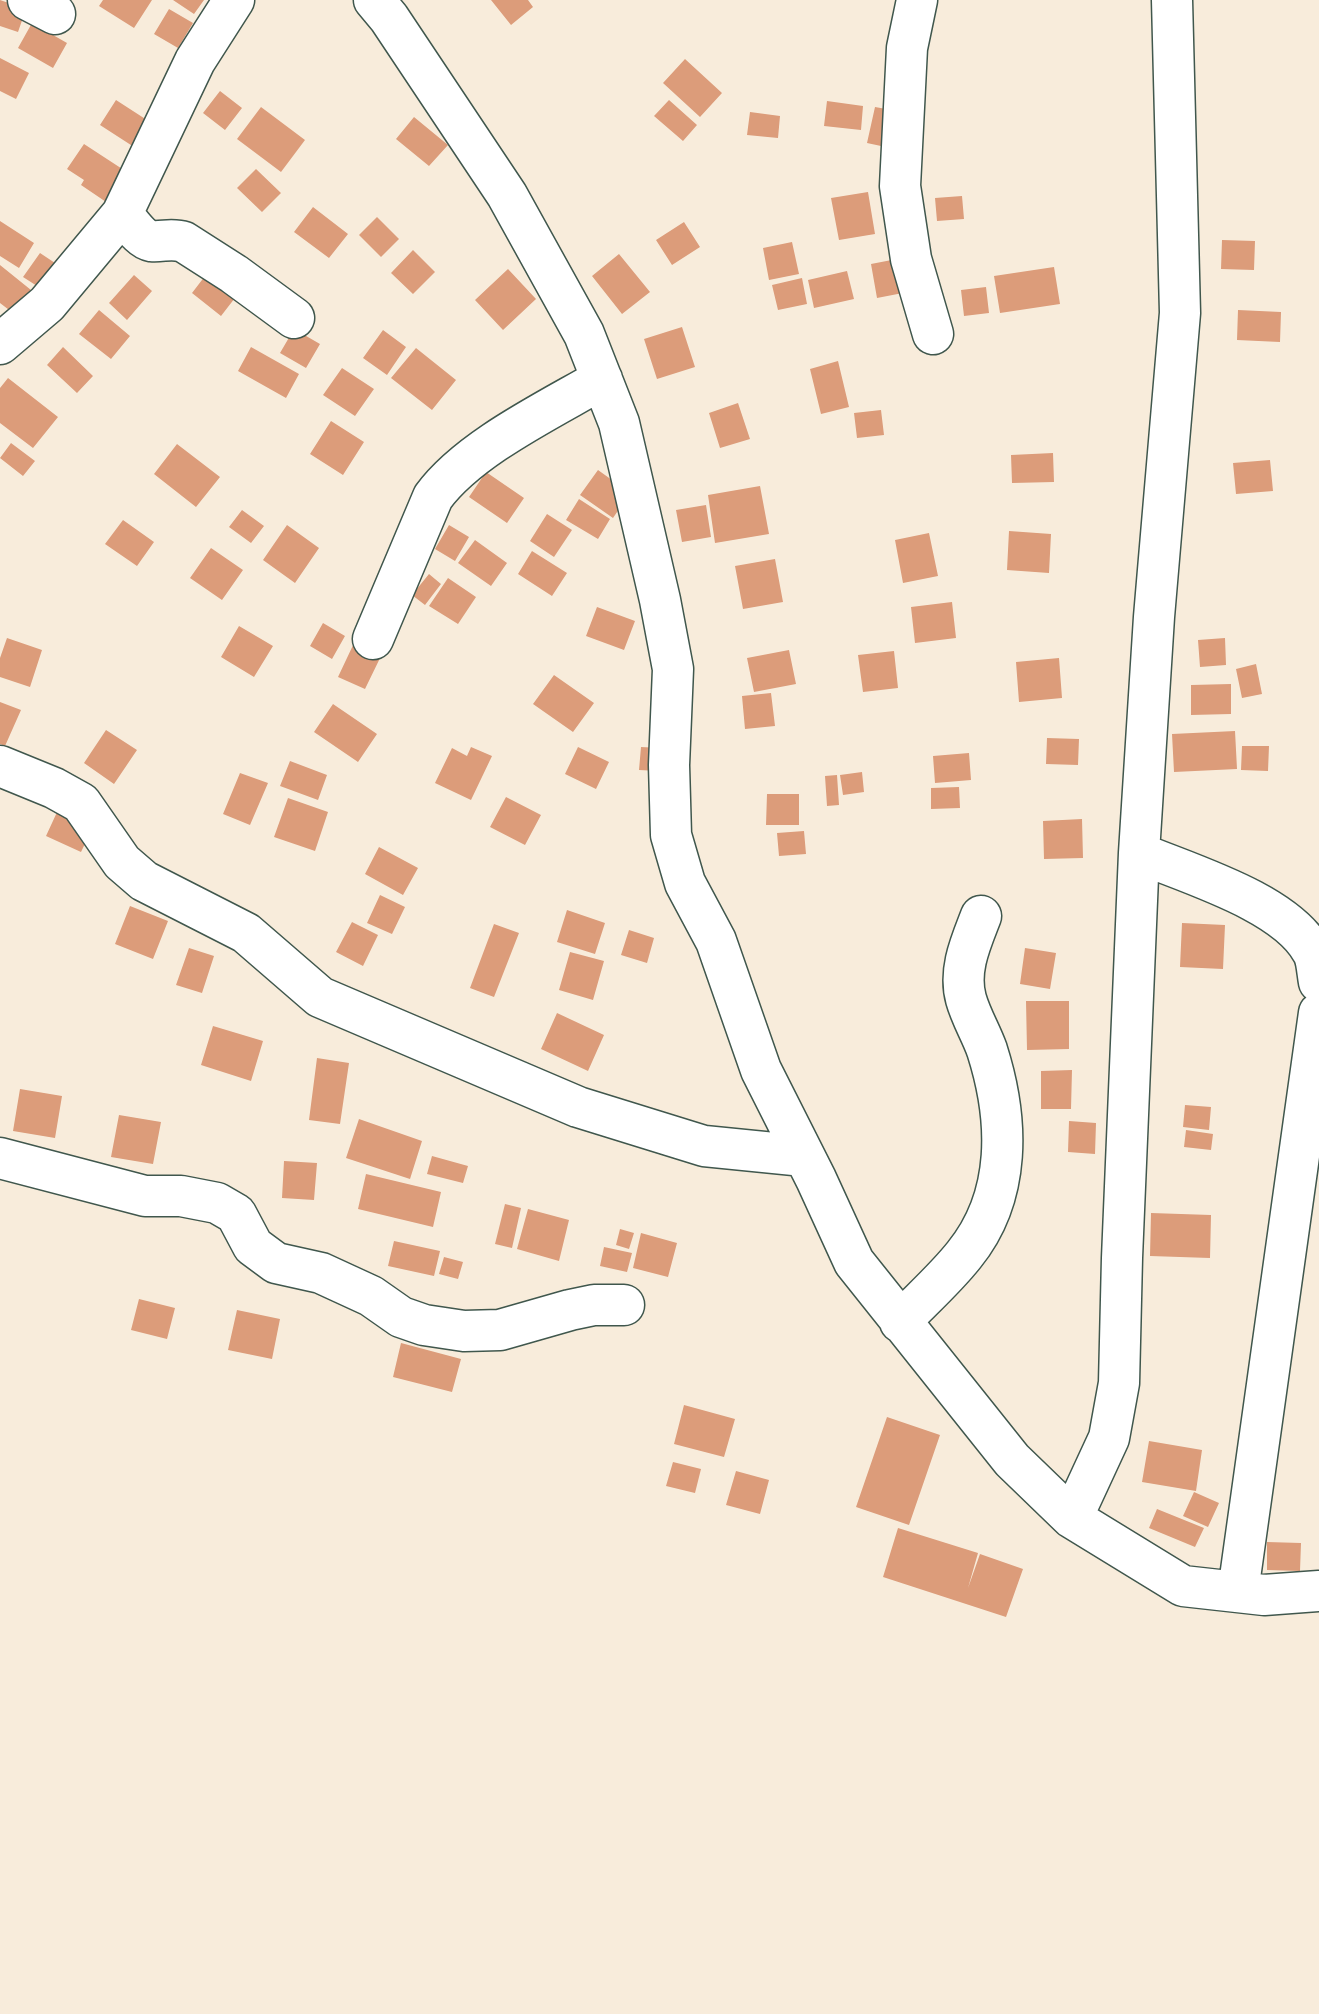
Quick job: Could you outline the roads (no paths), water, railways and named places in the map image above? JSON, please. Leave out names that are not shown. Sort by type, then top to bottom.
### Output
[{"type":"street","points":[[0,344],[47,304],[97,248],[122,214],[195,61],[234,0]]},
{"type":"street","points":[[374,0],[507,195],[584,334],[619,423],[673,669],[669,765],[671,835],[685,883],[716,941],[761,1070],[854,1262],[1012,1460],[1072,1518],[1183,1586],[1264,1595],[1319,1591]]},
{"type":"street","points":[[917,0],[907,48],[900,186],[911,259],[933,334]]},
{"type":"street","points":[[1072,1518],[1109,1438],[1119,1383],[1139,853],[1154,617],[1180,313],[1172,0]]},
{"type":"street","points":[[122,214],[150,241],[175,239],[184,242],[294,318]]},
{"type":"street","points":[[373,639],[433,497],[445,480],[503,437],[602,379]]},
{"type":"street","points":[[0,766],[54,788],[81,803],[122,862],[144,881],[246,933],[320,997],[578,1107],[704,1146],[804,1156]]},
{"type":"street","points":[[1139,853],[1245,896],[1293,927],[1314,953],[1319,982]]},
{"type":"street","points":[[900,1322],[965,1254],[985,1223],[1003,1168],[1003,1122],[987,1051],[965,996],[964,961],[981,916]]},
{"type":"street","points":[[1238,1592],[1319,1013]]},
{"type":"street","points":[[0,1158],[145,1196],[181,1196],[217,1203],[236,1214],[253,1246],[276,1263],[321,1273],[371,1296],[401,1317],[424,1325],[464,1331],[500,1330],[594,1305],[624,1305]]}]
